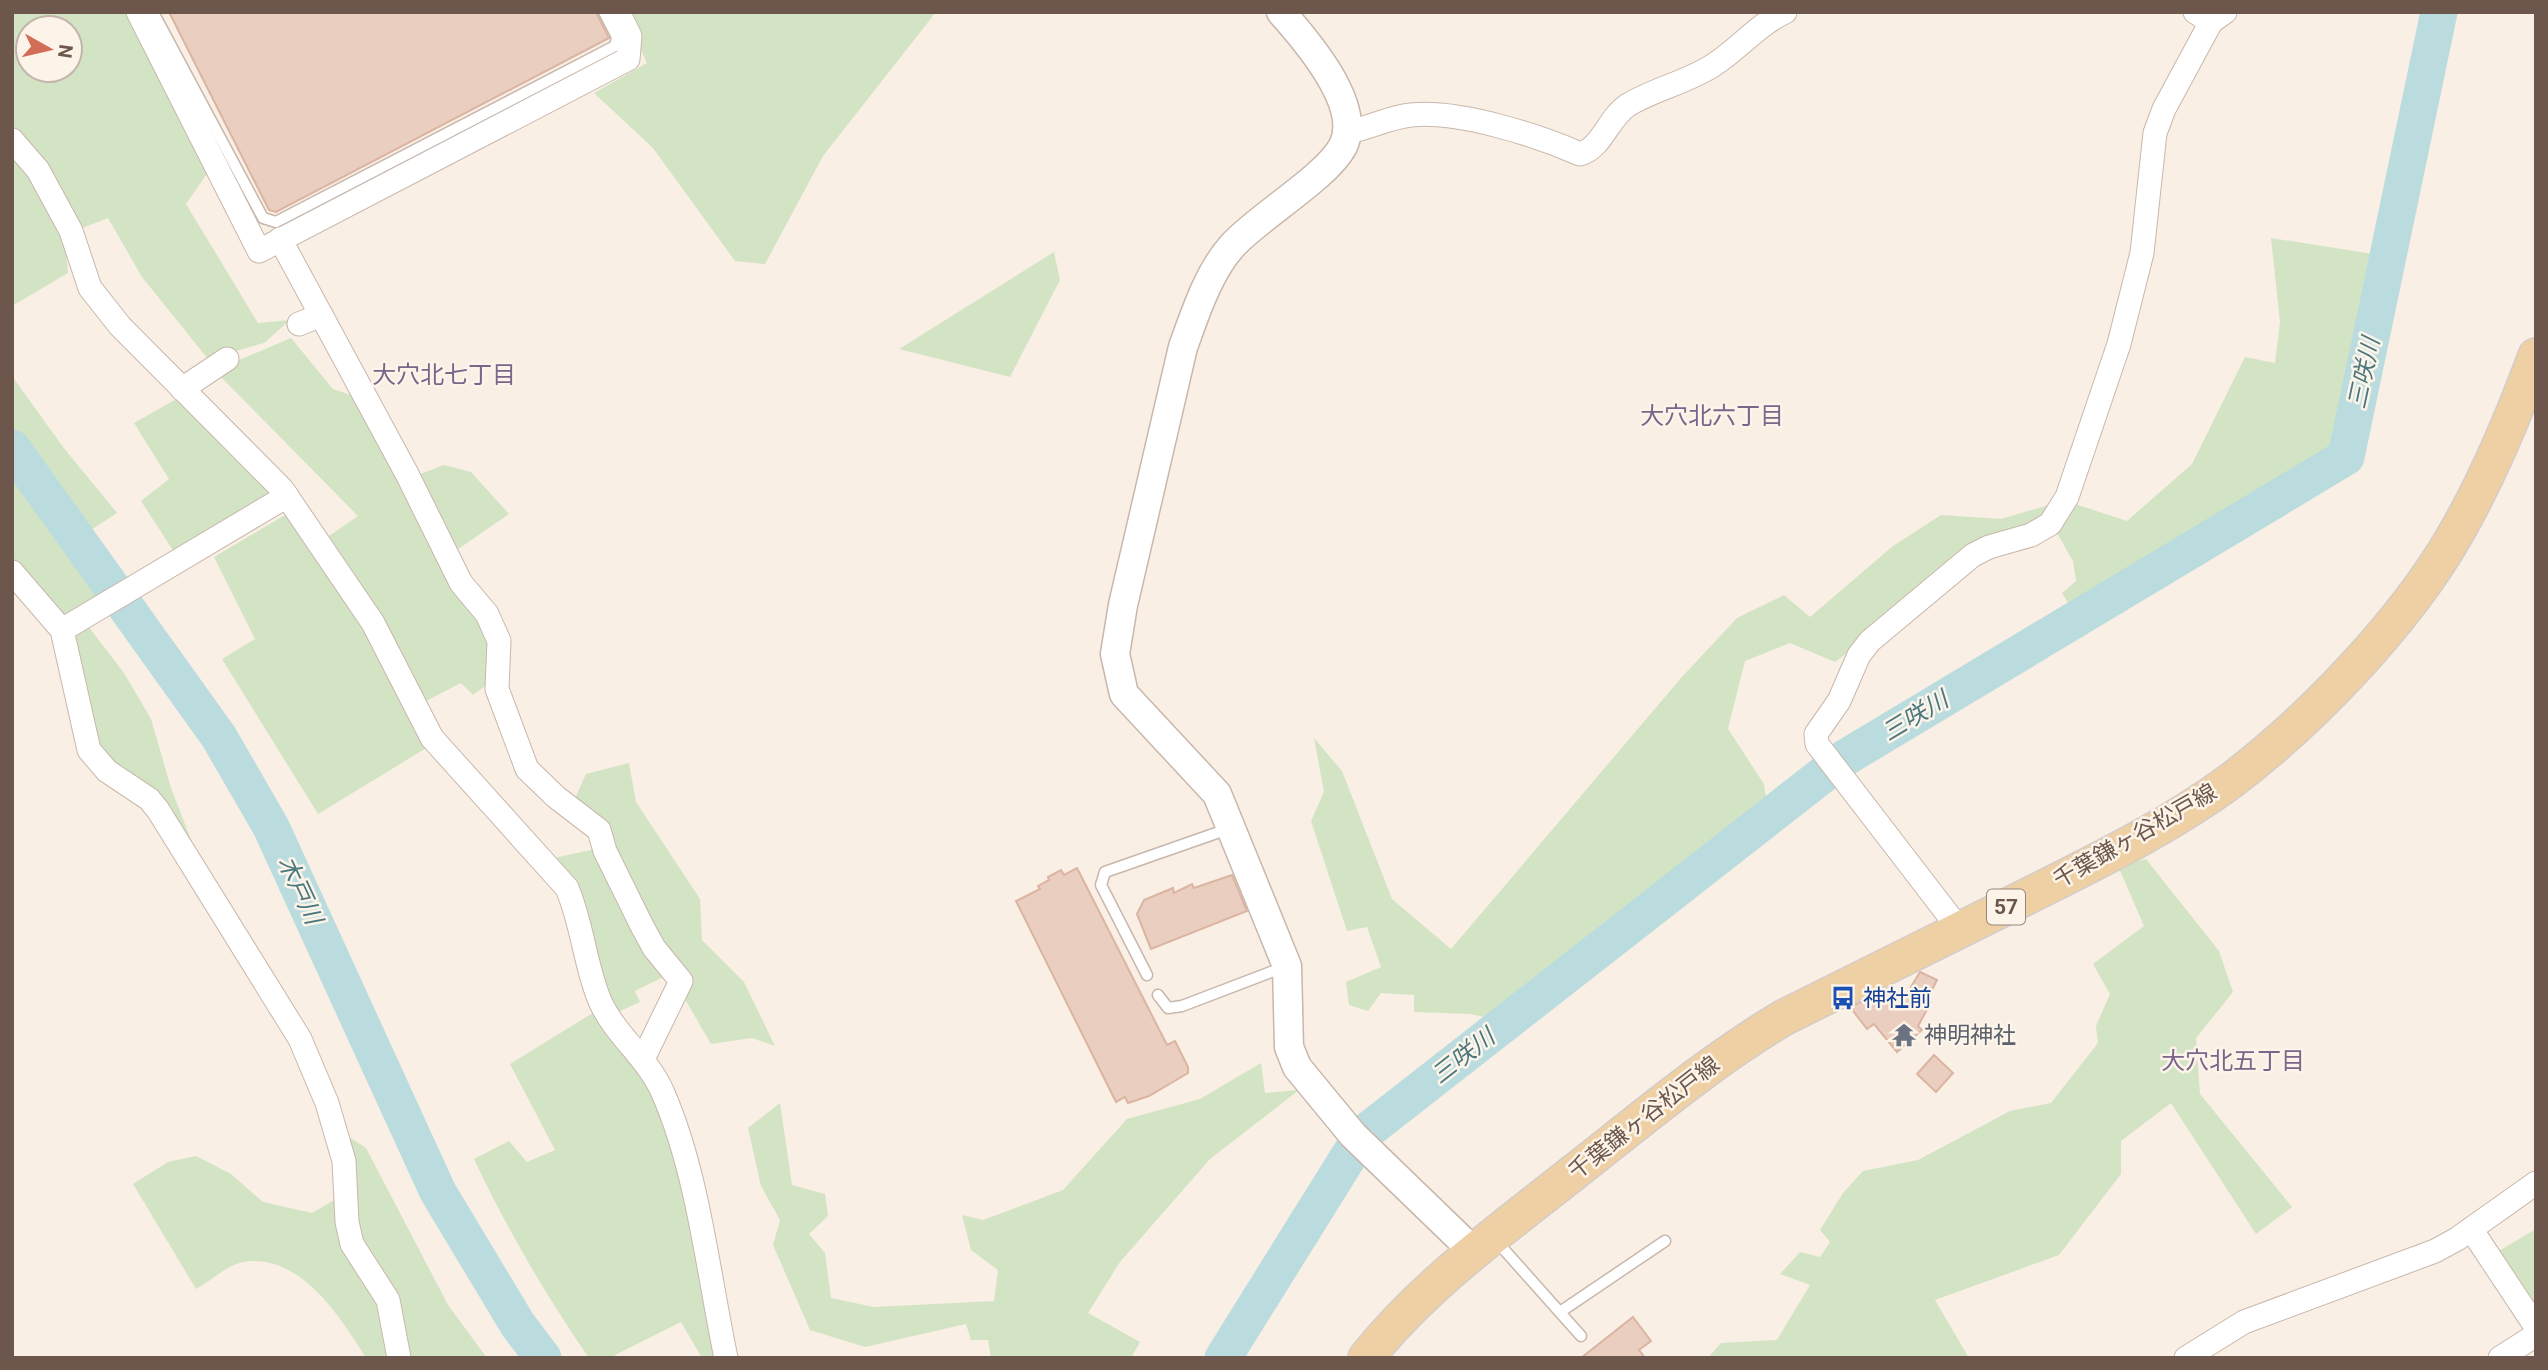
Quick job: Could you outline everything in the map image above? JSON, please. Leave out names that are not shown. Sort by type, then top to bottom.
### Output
[{"type":"main road","name":"千葉鎌ヶ谷松戸線","points":[[1366,1358],[1424,1294],[1487,1248],[1667,1097],[1739,1045],[1783,1018],[2107,857],[2203,799],[2265,753],[2302,719],[2394,620],[2455,535],[2497,456],[2536,356]]},
{"type":"street","points":[[138,12],[259,251],[628,59],[630,36],[618,12]]},
{"type":"street","points":[[1280,12],[1331,79],[1346,113],[1348,132],[1342,148],[1327,165],[1231,247],[1213,275],[1183,347],[1121,617],[1115,654],[1124,694],[1217,794],[1287,966],[1289,1047],[1297,1067],[1353,1135],[1487,1248]]},
{"type":"street","points":[[1348,132],[1411,115],[1432,115],[1512,129],[1580,154],[1588,152],[1615,116],[1628,105],[1713,66],[1769,19],[1785,12]]},
{"type":"street","points":[[1960,930],[1817,744],[1816,734],[1839,701],[1858,655],[1870,640],[1973,555],[1989,547],[2031,536],[2050,524],[2067,497],[2119,344],[2143,253],[2155,133],[2210,15]]},
{"type":"street","points":[[12,140],[38,170],[71,231],[90,288],[120,326],[287,496],[373,623],[432,738],[567,888],[580,918],[600,1001],[643,1059],[663,1093],[684,1151],[726,1358]]},
{"type":"street","points":[[280,239],[407,474],[461,583],[487,614],[499,641],[497,690],[527,769],[556,797],[599,830],[605,851],[642,926],[654,948],[681,981],[643,1059]]},
{"type":"street","points":[[299,324],[321,315]]},
{"type":"street","points":[[182,389],[227,359]]},
{"type":"street","points":[[62,630],[287,496]]},
{"type":"street","points":[[12,572],[62,630],[89,750],[107,771],[149,799],[158,810],[300,1039],[327,1103],[344,1161],[347,1222],[352,1244],[388,1300],[400,1358]]},
{"type":"street","points":[[2186,1358],[2244,1321],[2435,1251],[2536,1183]]},
{"type":"street","points":[[2471,1229],[2536,1327]]},
{"type":"street","points":[[2500,1358],[2536,1335]]},
{"type":"lane","points":[[153,12],[263,218],[276,222],[615,46],[617,37],[604,12]]},
{"type":"lane","points":[[1147,975],[1101,885],[1102,877],[1105,872],[1231,828]]},
{"type":"lane","points":[[1158,995],[1162,1004],[1168,1008],[1182,1006],[1287,966]]},
{"type":"lane","points":[[1560,1312],[1665,1241]]},
{"type":"lane","points":[[1487,1248],[1560,1312],[1581,1336]]},
{"type":"green space","points":[[12,12],[132,12],[211,168],[186,204],[258,323],[290,320],[264,343],[208,359],[142,277],[108,218],[77,230],[42,166],[12,126]]},
{"type":"green space","points":[[624,12],[936,12],[823,156],[765,264],[735,261],[653,148],[594,93],[647,63]]},
{"type":"green space","points":[[12,151],[32,173],[65,240],[68,273],[12,306]]},
{"type":"green space","points":[[2271,238],[2380,255],[2341,444],[2073,611],[2062,593],[2076,581],[2073,561],[2054,528],[2069,502],[2127,521],[2192,464],[2245,357],[2275,363],[2280,322]]},
{"type":"green space","points":[[1054,252],[1060,280],[1010,377],[899,349]]},
{"type":"green space","points":[[291,338],[333,389],[360,398],[402,481],[444,465],[471,472],[509,514],[454,552],[494,643],[492,681],[473,695],[461,683],[426,701],[381,616],[329,536],[358,516],[218,374],[232,363]]},
{"type":"green space","points":[[12,376],[63,447],[117,513],[83,535],[12,436]]},
{"type":"green space","points":[[182,396],[276,490],[174,552],[141,501],[169,479],[134,423]]},
{"type":"green space","points":[[12,458],[110,593],[68,617],[58,617],[12,565]]},
{"type":"green space","points":[[2059,502],[2045,522],[1885,624],[1835,662],[1790,643],[1745,661],[1728,729],[1764,784],[1768,811],[1494,1019],[1470,1014],[1414,1012],[1414,995],[1381,993],[1368,1011],[1349,1005],[1346,982],[1381,967],[1367,927],[1347,931],[1311,821],[1324,792],[1314,738],[1342,771],[1392,899],[1451,949],[1681,678],[1737,618],[1784,595],[1810,617],[1893,546],[1941,515],[2001,519]]},
{"type":"green space","points":[[290,512],[368,626],[428,747],[318,814],[222,659],[255,639],[214,557]]},
{"type":"green space","points":[[88,626],[124,673],[151,719],[171,788],[205,876],[97,746],[74,635]]},
{"type":"green space","points":[[629,763],[636,802],[700,899],[702,940],[744,982],[775,1046],[752,1038],[711,1044],[572,805],[586,774]]},
{"type":"green space","points":[[600,848],[669,974],[635,991],[640,1002],[616,1013],[554,858]]},
{"type":"green space","points":[[2146,859],[2219,951],[2233,992],[2196,1038],[2200,1094],[2292,1207],[2256,1234],[2171,1103],[2121,1141],[2121,1174],[2059,1255],[1935,1300],[1969,1358],[1708,1358],[1721,1343],[1777,1340],[1810,1285],[1780,1274],[1800,1252],[1820,1257],[1830,1242],[1820,1230],[1843,1193],[1863,1171],[1918,1160],[2010,1111],[2051,1103],[2098,1043],[2096,1026],[2110,994],[2093,964],[2144,926],[2118,866]]},
{"type":"green space","points":[[596,1011],[656,1100],[675,1159],[718,1358],[702,1358],[681,1322],[615,1355],[616,1358],[589,1358],[527,1261],[474,1159],[509,1141],[527,1162],[555,1150],[510,1064]]},
{"type":"green space","points":[[1261,1063],[1265,1093],[1299,1090],[1210,1159],[1120,1262],[1088,1313],[1140,1342],[1131,1358],[991,1358],[988,1340],[971,1340],[966,1324],[865,1347],[810,1330],[773,1245],[780,1220],[761,1186],[748,1128],[780,1103],[792,1185],[825,1194],[828,1216],[809,1234],[825,1253],[831,1298],[874,1307],[994,1301],[998,1270],[971,1250],[962,1215],[983,1220],[1063,1190],[1127,1119],[1200,1099]]},
{"type":"green space","points":[[346,1135],[366,1148],[448,1305],[487,1358],[409,1358],[360,1239]]},
{"type":"green space","points":[[196,1156],[231,1174],[263,1202],[312,1213],[339,1197],[380,1303],[391,1358],[366,1358],[331,1307],[300,1277],[283,1267],[264,1262],[243,1262],[196,1289],[133,1184],[168,1162]]},
{"type":"green space","points":[[2536,1229],[2536,1305],[2499,1251]]},
{"type":"building","points":[[169,12],[596,12],[609,38],[276,212],[269,210]]},
{"type":"building","points":[[1077,868],[1167,1045],[1175,1041],[1188,1067],[1188,1073],[1149,1096],[1128,1103],[1125,1097],[1116,1102],[1016,901],[1040,889],[1038,886],[1049,880],[1048,877],[1061,870],[1064,875]]},
{"type":"building","points":[[1232,875],[1247,911],[1151,949],[1137,914],[1144,900],[1173,888],[1174,893],[1192,884],[1194,888]]},
{"type":"building","points":[[1920,972],[1937,980],[1927,1000],[1931,1002],[1918,1026],[1922,1030],[1897,1052],[1874,1024],[1867,1029],[1850,1007],[1891,987],[1903,1000]]},
{"type":"building","points":[[1934,1055],[1953,1073],[1936,1092],[1917,1074]]},
{"type":"building","points":[[1633,1317],[1651,1341],[1639,1350],[1645,1358],[1581,1358]]},
{"type":"waterway","name":"三咲川","points":[[1223,1358],[1362,1135],[1843,759],[2346,457],[2439,12]]},
{"type":"waterway","name":"木戸川","points":[[12,448],[219,737],[271,827],[438,1192],[518,1325],[543,1358]]},
{"type":"place","name":"神社前","points":[[1843,998]]},
{"type":"place","name":"神明神社","points":[[1904,1035]]},
{"type":"district","name":"大穴北七丁目","points":[[444,375]]},
{"type":"district","name":"大穴北六丁目","points":[[1712,416]]},
{"type":"district","name":"大穴北五丁目","points":[[2233,1061]]}]
